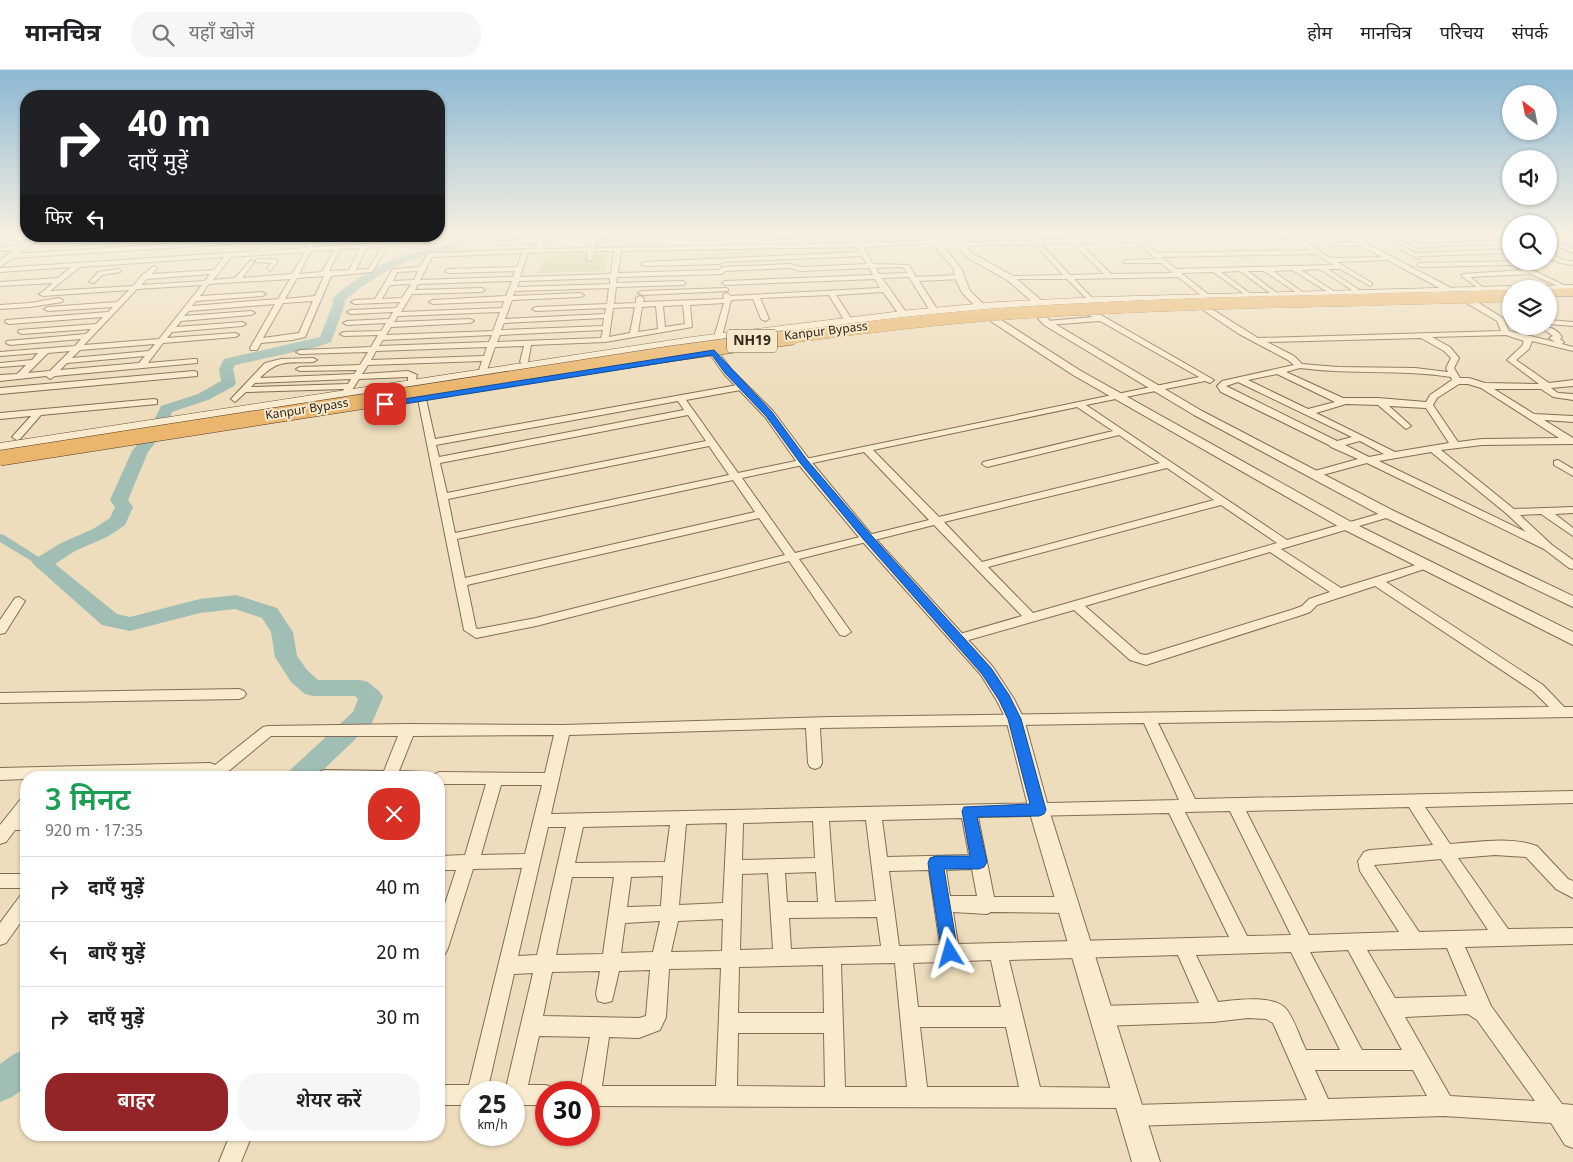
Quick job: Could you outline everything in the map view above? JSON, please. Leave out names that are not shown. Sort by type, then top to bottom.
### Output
[{"type":"highway","points":[[1557,293],[1571,291]]},
{"type":"highway","name":"Kanpur Bypass","points":[[0,453],[749,338],[878,322],[1012,310],[1153,302],[1502,293]]},
{"type":"highway","name":"Kanpur Bypass","points":[[0,458],[678,352],[867,327],[998,314],[1126,307],[1502,293]]},
{"type":"main road","points":[[0,448],[348,390],[716,345],[807,339],[1043,314],[1205,302],[1248,295],[1483,290],[1502,292]]},
{"type":"main road","points":[[1557,290],[1571,291]]},
{"type":"main road","points":[[1557,300],[1573,299]]},
{"type":"main road","points":[[1205,302],[1502,301]]},
{"type":"main road","points":[[0,465],[422,399],[849,321],[982,307],[1043,314]]},
{"type":"street","points":[[54,285],[7,324],[110,314]]},
{"type":"street","points":[[43,294],[104,285]]},
{"type":"street","points":[[123,285],[152,285]]},
{"type":"street","points":[[142,365],[205,285]]},
{"type":"street","points":[[202,289],[257,285]]},
{"type":"street","points":[[290,285],[256,345],[302,335],[322,285]]},
{"type":"street","points":[[364,312],[386,285]]},
{"type":"street","points":[[243,390],[348,390],[414,285]]},
{"type":"street","points":[[479,300],[484,285]]},
{"type":"street","points":[[482,373],[513,285]]},
{"type":"street","points":[[512,289],[613,285],[605,340]]},
{"type":"street","points":[[634,335],[643,285]]},
{"type":"street","points":[[684,285],[684,292]]},
{"type":"street","points":[[642,293],[684,292],[746,285]]},
{"type":"street","points":[[795,295],[796,285]]},
{"type":"street","points":[[882,285],[904,315]]},
{"type":"street","points":[[918,285],[935,312]]},
{"type":"street","points":[[962,285],[966,292],[995,320],[1116,396],[1348,526],[1573,639]]},
{"type":"street","points":[[1016,285],[1043,314],[1154,388],[1388,514],[1573,602]]},
{"type":"street","points":[[1074,285],[1094,311],[1208,378],[1224,390],[1334,445],[1548,546]]},
{"type":"street","points":[[1188,285],[1205,302],[1256,340],[1291,358],[1300,366]]},
{"type":"street","points":[[1235,285],[1248,295]]},
{"type":"street","points":[[1263,285],[1276,295]]},
{"type":"street","points":[[1289,285],[1302,294]]},
{"type":"street","points":[[1321,285],[1333,293]]},
{"type":"street","points":[[1347,285],[1360,293]]},
{"type":"street","points":[[1439,285],[1500,320],[1502,324]]},
{"type":"street","points":[[1477,285],[1483,290]]},
{"type":"street","points":[[1559,285],[1571,291]]},
{"type":"street","points":[[37,388],[53,374],[137,286]]},
{"type":"street","points":[[582,286],[580,295],[582,307]]},
{"type":"street","points":[[725,287],[728,300],[716,345],[742,387],[769,414],[804,462],[867,538],[987,671],[1015,719],[1039,810],[1146,1162]]},
{"type":"street","points":[[409,292],[482,290]]},
{"type":"street","points":[[536,309],[686,303],[885,290]]},
{"type":"street","points":[[427,313],[439,292]]},
{"type":"street","points":[[831,293],[849,321]]},
{"type":"street","points":[[194,299],[262,294]]},
{"type":"street","points":[[0,307],[128,295]]},
{"type":"street","points":[[433,302],[580,295]]},
{"type":"street","points":[[756,297],[765,318]]},
{"type":"street","points":[[186,309],[318,298]]},
{"type":"street","points":[[533,319],[540,298]]},
{"type":"street","points":[[354,302],[404,300]]},
{"type":"street","points":[[300,352],[605,340],[689,325],[686,303]]},
{"type":"street","points":[[48,309],[120,304]]},
{"type":"street","points":[[659,304],[662,330]]},
{"type":"street","points":[[347,323],[427,313],[505,310]]},
{"type":"street","points":[[466,334],[473,311]]},
{"type":"street","points":[[351,312],[364,312],[393,318],[446,322],[470,321]]},
{"type":"street","points":[[178,319],[251,313]]},
{"type":"street","points":[[0,316],[18,315]]},
{"type":"street","points":[[501,320],[608,316]]},
{"type":"street","points":[[441,335],[446,322]]},
{"type":"street","points":[[1557,323],[1573,324]]},
{"type":"street","points":[[170,330],[242,324]]},
{"type":"street","points":[[22,332],[99,326]]},
{"type":"street","points":[[336,343],[381,337],[607,328]]},
{"type":"street","points":[[1256,340],[1502,332]]},
{"type":"street","points":[[344,334],[381,337]]},
{"type":"street","points":[[0,354],[235,335]]},
{"type":"street","points":[[1518,335],[1568,346]]},
{"type":"street","points":[[1556,335],[1559,337],[1553,338],[1568,346]]},
{"type":"street","points":[[10,343],[88,336]]},
{"type":"street","points":[[1424,336],[1451,352],[1455,358],[1451,364],[1454,378]]},
{"type":"street","points":[[1526,337],[1528,341],[1526,347],[1510,360],[1556,395],[1573,397]]},
{"type":"street","points":[[524,362],[528,343]]},
{"type":"street","points":[[20,376],[46,350]]},
{"type":"street","points":[[181,362],[189,350]]},
{"type":"street","points":[[0,364],[10,353]]},
{"type":"street","points":[[65,361],[152,353]]},
{"type":"street","points":[[235,398],[262,370],[365,363],[487,358]]},
{"type":"street","points":[[0,378],[194,361]]},
{"type":"street","points":[[0,364],[34,362]]},
{"type":"street","points":[[1221,386],[1300,366],[1335,371],[1428,371],[1484,386],[1572,441]]},
{"type":"street","points":[[1280,372],[1343,401],[1378,401],[1429,405]]},
{"type":"street","points":[[0,391],[194,374]]},
{"type":"street","points":[[252,381],[412,374],[411,383]]},
{"type":"street","points":[[450,537],[1208,378]]},
{"type":"street","points":[[1429,405],[1433,397],[1454,378]]},
{"type":"street","points":[[1240,380],[1309,412],[1395,456]]},
{"type":"street","points":[[1484,386],[1544,386],[1573,382]]},
{"type":"street","points":[[431,443],[742,387]]},
{"type":"street","points":[[1368,394],[1406,426]]},
{"type":"street","points":[[422,399],[470,630],[472,633],[482,635],[1170,464]]},
{"type":"street","points":[[681,399],[845,632]]},
{"type":"street","points":[[1309,412],[1342,403],[1343,401]]},
{"type":"street","points":[[0,416],[154,402]]},
{"type":"street","points":[[1079,404],[1286,544]]},
{"type":"street","points":[[1429,405],[1455,445]]},
{"type":"street","points":[[18,437],[39,412]]},
{"type":"street","points":[[435,461],[690,412]]},
{"type":"street","points":[[1531,417],[1573,419]]},
{"type":"street","points":[[987,464],[1122,432]]},
{"type":"street","points":[[1334,445],[1361,438]]},
{"type":"street","points":[[1315,474],[1367,460],[1455,445],[1482,442],[1572,441]]},
{"type":"street","points":[[442,497],[711,442]]},
{"type":"street","points":[[866,449],[1031,618]]},
{"type":"street","points":[[1433,449],[1573,566]]},
{"type":"street","points":[[1558,463],[1573,473]]},
{"type":"street","points":[[979,566],[1223,501]]},
{"type":"street","points":[[1510,512],[1573,510]]},
{"type":"street","points":[[1544,511],[1573,533]]},
{"type":"street","points":[[460,583],[762,514]]},
{"type":"street","points":[[958,639],[1388,514]]},
{"type":"street","points":[[1272,548],[1340,593]]},
{"type":"street","points":[[1076,605],[1134,657],[1146,660],[1298,612],[1306,609],[1313,602],[1426,565]]},
{"type":"street","points":[[1378,582],[1408,595],[1538,688],[1567,712]]},
{"type":"street","points":[[0,630],[20,601]]},
{"type":"street","points":[[0,698],[239,694]]},
{"type":"street","points":[[221,771],[268,731],[408,729],[563,730],[1015,719],[1567,712]]},
{"type":"street","points":[[1149,718],[1182,806],[1242,945]]},
{"type":"street","points":[[813,723],[815,763]]},
{"type":"street","points":[[391,771],[408,729]]},
{"type":"street","points":[[480,1081],[563,730]]},
{"type":"street","points":[[157,771],[210,769],[213,771]]},
{"type":"street","points":[[0,774],[20,774]]},
{"type":"street","points":[[445,778],[551,779]]},
{"type":"street","points":[[445,930],[467,863],[472,858],[495,778]]},
{"type":"street","points":[[541,821],[1573,797]]},
{"type":"street","points":[[1414,802],[1444,851],[1504,938]]},
{"type":"street","points":[[1236,805],[1356,1060]]},
{"type":"street","points":[[969,811],[987,906]]},
{"type":"street","points":[[873,813],[885,909],[897,954],[909,1017],[918,1097]]},
{"type":"street","points":[[821,814],[827,910]]},
{"type":"street","points":[[726,1096],[736,816]]},
{"type":"street","points":[[531,1026],[639,1028],[653,1023],[656,1017],[660,960],[670,913],[678,818]]},
{"type":"street","points":[[518,1081],[576,820]]},
{"type":"street","points":[[0,837],[19,823]]},
{"type":"street","points":[[1414,940],[1366,866],[1366,861],[1370,857],[1495,848],[1527,850],[1562,884],[1573,890]]},
{"type":"street","points":[[445,863],[532,861]]},
{"type":"street","points":[[879,864],[979,862]]},
{"type":"street","points":[[936,863],[950,953]]},
{"type":"street","points":[[734,867],[824,865]]},
{"type":"street","points":[[776,866],[783,956]]},
{"type":"street","points":[[565,870],[662,868],[672,872]]},
{"type":"street","points":[[605,994],[624,869]]},
{"type":"street","points":[[0,881],[20,881]]},
{"type":"street","points":[[943,904],[987,906],[1068,905]]},
{"type":"street","points":[[0,937],[20,909]]},
{"type":"street","points":[[780,910],[885,909]]},
{"type":"street","points":[[618,914],[732,912]]},
{"type":"street","points":[[507,965],[783,956],[1082,951],[1573,936]]},
{"type":"street","points":[[1452,939],[1484,1013]]},
{"type":"street","points":[[1353,942],[1444,1106]]},
{"type":"street","points":[[1183,947],[1213,1012]]},
{"type":"street","points":[[998,952],[1032,1098]]},
{"type":"street","points":[[832,956],[835,1097]]},
{"type":"street","points":[[1389,1008],[1475,1006],[1484,1013],[1566,1115],[1573,1138]]},
{"type":"street","points":[[1102,1016],[1266,1009],[1274,1012],[1280,1016],[1322,1109]]},
{"type":"street","points":[[909,1017],[1013,1017]]},
{"type":"street","points":[[729,1023],[833,1023]]},
{"type":"street","points":[[592,1081],[601,1026]]},
{"type":"street","points":[[1300,1060],[1418,1060]]},
{"type":"street","points":[[445,1096],[460,1095]]},
{"type":"street","points":[[600,1096],[1032,1098],[1129,1107],[1322,1109],[1444,1106],[1495,1108],[1566,1115]]},
{"type":"street","points":[[230,1162],[239,1141]]},
{"type":"waterway","points":[[305,771],[363,717],[371,697],[360,688],[313,688],[299,676],[286,657],[282,632],[270,613],[236,602],[200,606],[130,624],[110,620],[42,563],[68,547],[100,533],[118,521],[124,507],[119,500],[140,451],[157,430],[166,409],[203,397],[229,383],[226,369],[229,362],[317,343],[326,339],[339,304],[338,300],[357,285]]},
{"type":"waterway","points":[[0,537],[42,563]]},
{"type":"waterway","points":[[0,1085],[20,1070]]},
{"type":"route","points":[[385,404],[714,353],[728,372],[769,414],[804,462],[867,538],[987,671],[1015,719],[1039,810],[969,811],[979,862],[936,863],[950,953]]}]
